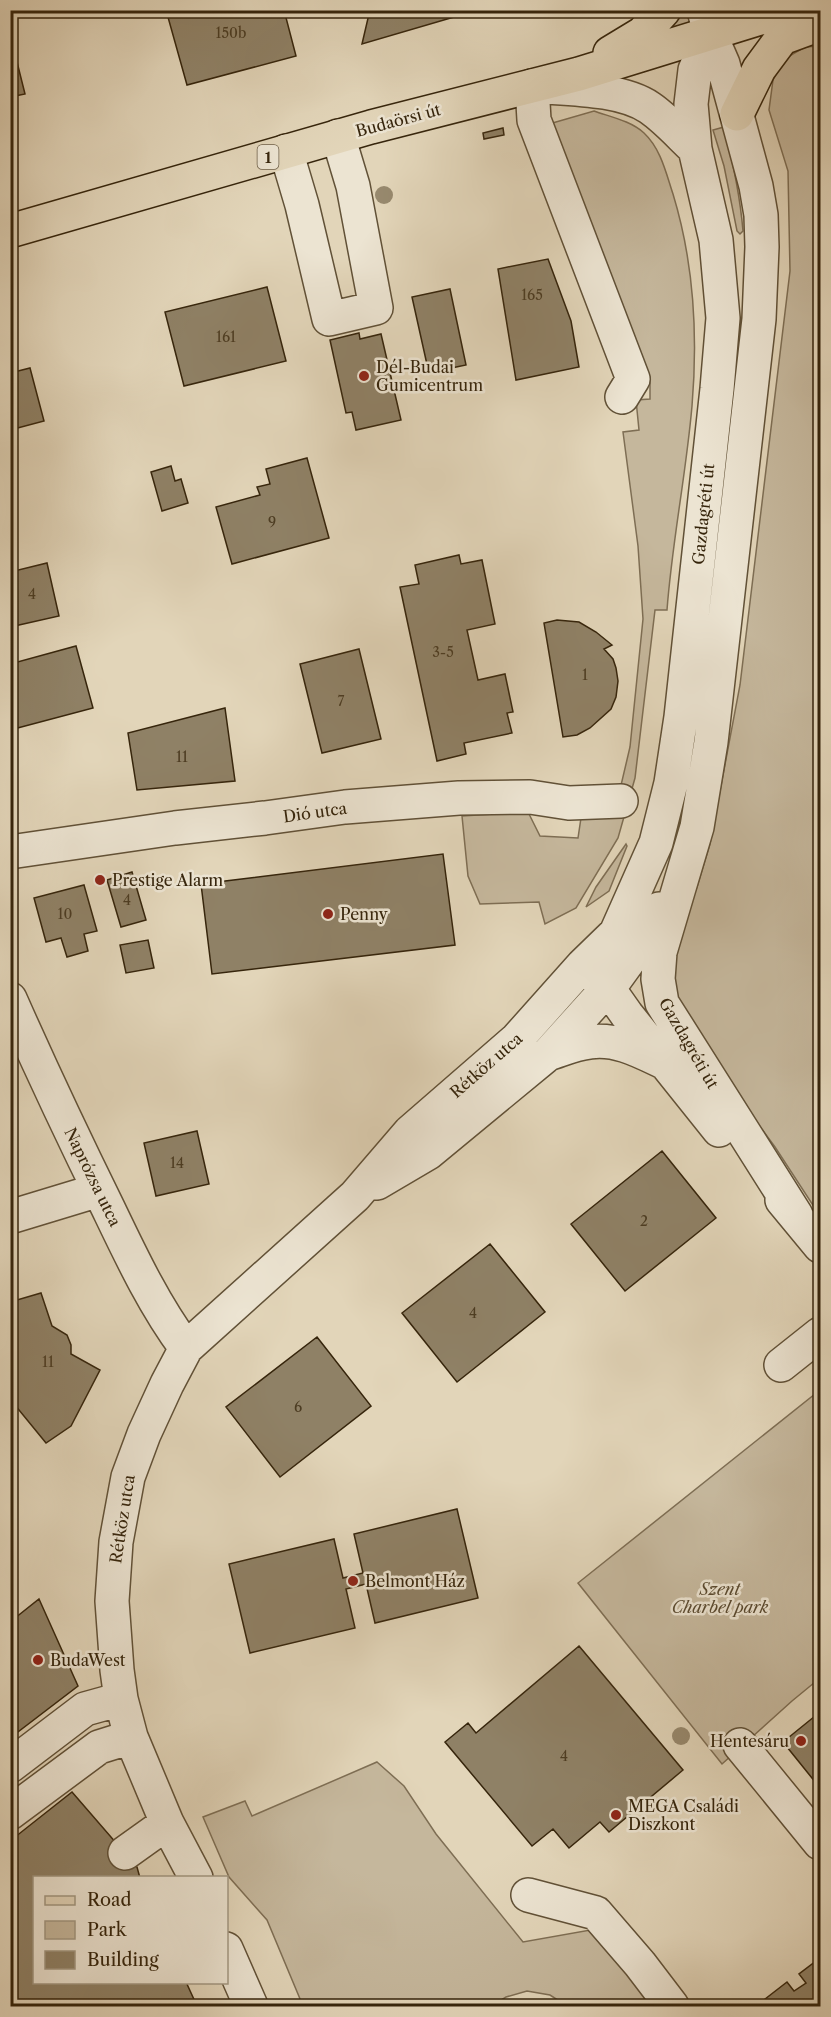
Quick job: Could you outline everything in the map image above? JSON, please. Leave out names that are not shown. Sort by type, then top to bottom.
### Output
[{"type":"main road","points":[[579,74],[643,33],[664,10]]},
{"type":"main road","name":"Budaörsi út","points":[[10,231],[338,136],[579,74],[707,22],[786,10]]},
{"type":"main road","points":[[737,114],[759,69],[782,38],[820,24]]},
{"type":"street","name":"Gazdagréti út","points":[[707,22],[723,64],[756,186],[761,215],[762,247],[759,319],[711,742],[697,826],[660,952],[658,979],[662,1003],[796,1215]]},
{"type":"street","name":"Gazdagréti út","points":[[616,933],[656,843],[671,783],[681,717],[717,389],[723,318],[716,240],[695,149],[691,104],[695,70],[707,22]]},
{"type":"street","points":[[622,397],[633,379],[534,120],[532,86],[609,93],[633,100],[650,108],[695,149]]},
{"type":"street","points":[[286,151],[302,205],[329,319],[376,308],[353,186],[338,136]]},
{"type":"street","name":"Dió utca","points":[[10,852],[175,828],[345,807],[459,798],[530,797],[569,803],[621,801]]},
{"type":"street","name":"Gazdagréti út","points":[[689,852],[639,945],[603,978],[627,1015],[720,1130],[796,1215],[820,1246]]},
{"type":"street","name":"Rétköz utca","points":[[355,1196],[428,1153],[548,1054],[603,978],[616,933]]},
{"type":"street","points":[[603,978],[627,987],[670,1041],[713,1085]]},
{"type":"street","name":"Rétköz utca","points":[[195,1876],[167,1823],[131,1737],[121,1699],[112,1601],[119,1523],[128,1477],[144,1434],[186,1348],[355,1196],[410,1132],[522,1034],[603,978]]},
{"type":"street","name":"Naprózsa utca","points":[[10,999],[99,1190],[164,1317],[186,1348]]},
{"type":"street","points":[[548,1054],[589,1042],[610,1042],[631,1047],[667,1063]]},
{"type":"street","points":[[10,1217],[99,1190]]},
{"type":"street","points":[[781,1365],[820,1334]]},
{"type":"street","points":[[10,1766],[85,1709],[121,1699]]},
{"type":"street","points":[[10,1813],[99,1747],[131,1737]]},
{"type":"street","points":[[740,1745],[820,1843]]},
{"type":"street","points":[[125,1853],[167,1823]]},
{"type":"street","points":[[528,1895],[596,1913],[640,1964],[672,2007]]},
{"type":"street","points":[[228,1954],[251,2007]]},
{"type":"green space","points":[[679,11],[686,11],[691,25],[654,38]]},
{"type":"green space","points":[[820,46],[820,1216],[775,1147],[688,1029],[668,980],[669,955],[697,887],[710,844],[740,685],[790,271],[788,171],[769,110],[773,80],[784,59],[805,47]]},
{"type":"green space","points":[[594,111],[639,129],[655,146],[662,162],[680,220],[690,273],[693,299],[694,379],[667,610],[655,610],[635,778],[618,838],[576,908],[545,924],[539,902],[480,904],[468,876],[462,816],[528,812],[540,836],[578,838],[581,818],[614,815],[630,747],[643,619],[638,546],[623,432],[639,430],[636,400],[650,399],[650,378],[549,124]]},
{"type":"green space","points":[[724,127],[740,204],[743,231],[740,234],[737,231],[724,166],[713,130]]},
{"type":"green space","points":[[626,844],[609,891],[586,907],[596,887]]},
{"type":"green space","name":"Szent Charbel park","points":[[820,1390],[820,1678],[722,1764],[578,1583]]},
{"type":"green space","points":[[377,1762],[404,1786],[436,1834],[523,1942],[596,1929],[662,2006],[567,2006],[550,1995],[527,1991],[506,1997],[492,2006],[303,2006],[267,1920],[229,1877],[203,1817],[245,1801],[252,1816]]},
{"type":"building","points":[[166,10],[284,10],[296,56],[187,85]]},
{"type":"building","points":[[355,10],[478,10],[362,44],[369,14]]},
{"type":"building","points":[[15,54],[25,94],[10,97],[10,55]]},
{"type":"building","points":[[503,128],[504,135],[484,139],[483,133]]},
{"type":"building","points":[[548,259],[571,321],[579,367],[516,380],[498,269]]},
{"type":"building","points":[[267,287],[286,361],[184,386],[165,312]]},
{"type":"building","points":[[450,289],[466,365],[437,371],[436,367],[428,369],[412,297]]},
{"type":"building","name":"Dél-Budai Gumicentrum","points":[[359,333],[360,339],[381,334],[401,420],[356,430],[352,412],[346,413],[330,340]]},
{"type":"building","points":[[30,368],[44,421],[10,430],[10,373]]},
{"type":"building","points":[[307,458],[329,538],[232,564],[216,507],[260,495],[257,487],[270,484],[266,469]]},
{"type":"building","points":[[171,466],[175,481],[181,479],[188,503],[162,511],[151,472]]},
{"type":"building","points":[[459,555],[461,564],[482,560],[495,624],[467,630],[478,680],[505,674],[513,712],[507,713],[512,733],[464,743],[466,754],[437,761],[400,587],[419,584],[415,565]]},
{"type":"building","points":[[47,563],[59,616],[10,627],[10,572]]},
{"type":"building","points":[[557,620],[579,622],[612,645],[604,649],[613,659],[618,681],[616,697],[611,709],[590,728],[577,735],[563,737],[544,623]]},
{"type":"building","points":[[76,646],[93,708],[10,730],[10,664]]},
{"type":"building","points":[[359,649],[381,739],[322,753],[300,664]]},
{"type":"building","points":[[225,708],[235,781],[137,790],[128,733]]},
{"type":"building","name":"Penny","points":[[443,854],[455,945],[212,974],[201,884]]},
{"type":"building","points":[[132,872],[146,920],[121,927],[107,880]]},
{"type":"building","points":[[84,885],[97,931],[84,934],[88,951],[67,957],[61,938],[46,942],[34,898]]},
{"type":"building","points":[[148,940],[154,968],[126,973],[120,945]]},
{"type":"building","points":[[197,1131],[209,1184],[156,1196],[144,1143]]},
{"type":"building","points":[[662,1151],[716,1218],[625,1291],[571,1224]]},
{"type":"building","points":[[490,1244],[545,1312],[457,1382],[402,1313]]},
{"type":"building","points":[[41,1293],[52,1326],[67,1335],[71,1345],[71,1354],[100,1370],[71,1426],[46,1443],[10,1399],[10,1302]]},
{"type":"building","points":[[317,1337],[371,1406],[280,1477],[226,1407]]},
{"type":"building","name":"Belmont Ház","points":[[457,1509],[478,1598],[375,1623],[366,1584],[346,1589],[355,1628],[250,1653],[229,1564],[334,1539],[343,1578],[363,1573],[354,1534]]},
{"type":"building","name":"BudaWest","points":[[39,1599],[78,1686],[10,1738],[10,1622]]},
{"type":"building","points":[[579,1646],[683,1770],[609,1832],[600,1822],[569,1848],[553,1829],[532,1846],[445,1742],[468,1723],[476,1733]]},
{"type":"building","points":[[820,1712],[820,1788],[783,1742]]},
{"type":"building","points":[[72,1792],[137,1867],[139,1876],[33,1876],[33,1984],[187,1984],[197,2006],[10,2006],[10,1841]]},
{"type":"building","points":[[820,1958],[820,2006],[756,2006],[787,1982],[794,1991],[806,1983],[799,1974]]},
{"type":"place","name":"Dél-Budai Gumicentrum","points":[[364,376]]},
{"type":"place","name":"Prestige Alarm","points":[[100,880]]},
{"type":"place","name":"Penny","points":[[328,914]]},
{"type":"place","name":"Belmont Ház","points":[[353,1581]]},
{"type":"place","name":"BudaWest","points":[[38,1660]]},
{"type":"place","name":"Hentesáru","points":[[801,1741]]},
{"type":"place","name":"MEGA Családi Diszkont","points":[[616,1815]]}]
